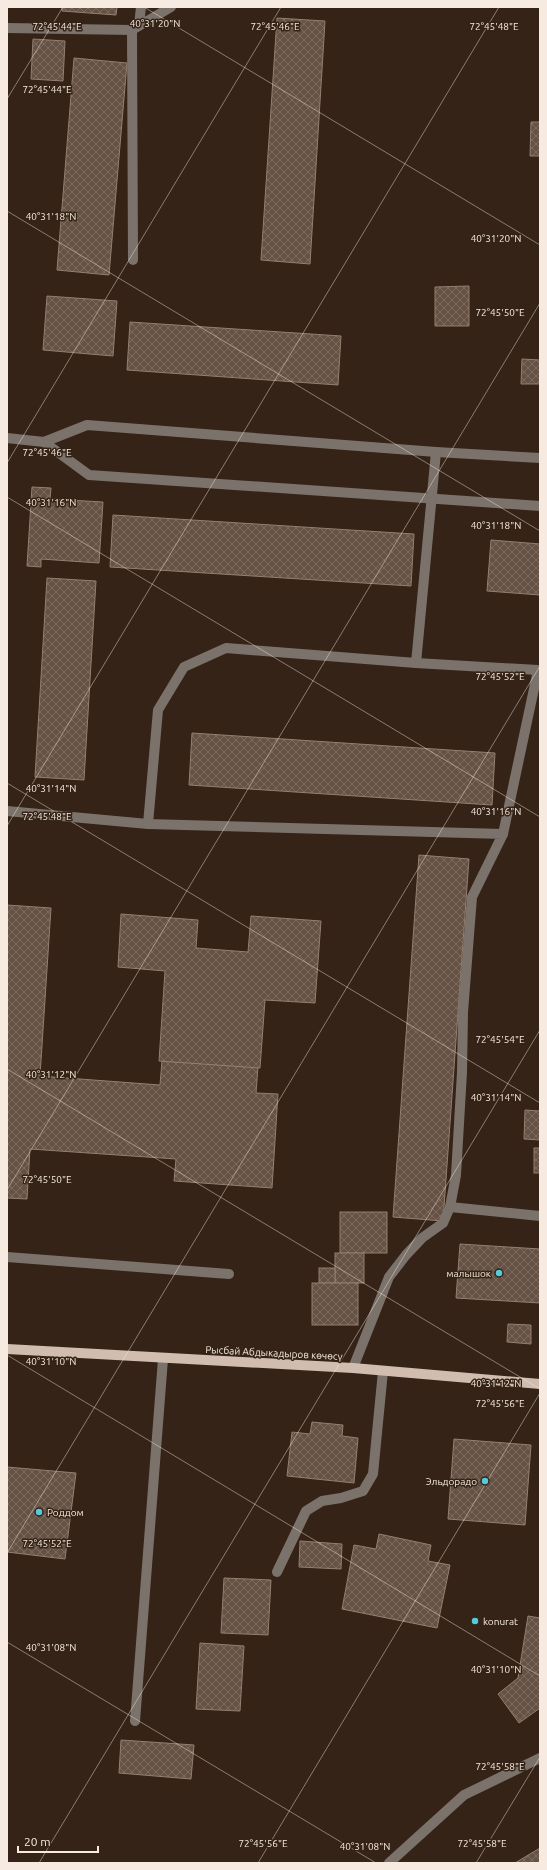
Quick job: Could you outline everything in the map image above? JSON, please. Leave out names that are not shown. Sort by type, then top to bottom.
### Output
[{"type":"main road","name":"Рысбай Абдыкадыров көчөсү","points":[[7,1349],[162,1359],[352,1368],[540,1384]]},
{"type":"street","points":[[134,260],[136,28],[141,7]]},
{"type":"street","points":[[7,28],[136,28],[171,7]]},
{"type":"street","points":[[7,438],[44,442],[88,425],[436,452],[540,458]]},
{"type":"street","points":[[44,442],[89,475],[540,506]]},
{"type":"street","points":[[416,663],[436,452]]},
{"type":"street","points":[[148,824],[158,710],[184,667],[226,648],[416,663],[539,670],[503,834],[472,897],[463,1012],[462,1072],[456,1175],[450,1207],[443,1223],[422,1238],[406,1255],[389,1277],[352,1368]]},
{"type":"street","points":[[7,811],[148,824],[503,834]]},
{"type":"street","points":[[450,1207],[540,1216]]},
{"type":"street","points":[[7,1257],[229,1274]]},
{"type":"street","points":[[135,1721],[162,1359]]},
{"type":"street","points":[[277,1572],[306,1511],[322,1501],[341,1498],[363,1491],[374,1474],[383,1371]]},
{"type":"street","points":[[389,1863],[464,1795],[540,1758]]},
{"type":"building","points":[[62,7],[117,7],[116,15],[62,11]]},
{"type":"building","points":[[277,18],[325,21],[310,264],[261,260]]},
{"type":"building","points":[[33,39],[65,41],[63,81],[31,79]]},
{"type":"building","points":[[74,58],[127,63],[109,275],[57,270]]},
{"type":"building","points":[[531,122],[540,122],[540,156],[530,156]]},
{"type":"building","points":[[469,286],[469,326],[435,326],[435,287]]},
{"type":"building","points":[[47,296],[117,301],[113,356],[43,350]]},
{"type":"building","points":[[130,322],[341,336],[338,385],[127,370]]},
{"type":"building","points":[[522,359],[540,360],[540,384],[521,384]]},
{"type":"building","points":[[32,487],[51,488],[50,499],[103,502],[99,563],[41,559],[41,567],[27,566]]},
{"type":"building","points":[[113,515],[414,534],[411,586],[110,567]]},
{"type":"building","points":[[491,540],[540,544],[540,595],[487,591]]},
{"type":"building","points":[[47,578],[96,581],[84,780],[35,777]]},
{"type":"building","points":[[192,733],[495,753],[492,805],[189,785]]},
{"type":"building","points":[[419,855],[469,859],[443,1221],[393,1217]]},
{"type":"building","points":[[7,905],[51,908],[40,1076],[160,1085],[162,1061],[258,1067],[256,1093],[278,1094],[272,1188],[174,1181],[176,1159],[30,1149],[27,1199],[7,1198]]},
{"type":"building","points":[[121,914],[198,920],[196,948],[248,952],[251,916],[321,921],[315,1003],[265,1000],[260,1068],[159,1061],[165,971],[118,967]]},
{"type":"building","points":[[525,1110],[540,1111],[540,1140],[524,1139]]},
{"type":"building","points":[[534,1148],[540,1148],[540,1173],[534,1173]]},
{"type":"building","points":[[340,1212],[387,1212],[387,1253],[340,1253]]},
{"type":"building","name":"малышок","points":[[460,1244],[540,1249],[540,1303],[456,1298]]},
{"type":"building","points":[[335,1253],[364,1253],[364,1283],[335,1283]]},
{"type":"building","points":[[319,1268],[335,1268],[335,1283],[319,1283]]},
{"type":"building","points":[[312,1283],[358,1283],[358,1325],[312,1325]]},
{"type":"building","points":[[508,1324],[531,1325],[531,1344],[507,1342]]},
{"type":"building","points":[[312,1422],[343,1425],[342,1436],[358,1438],[354,1483],[287,1476],[292,1432],[310,1434]]},
{"type":"building","points":[[454,1439],[531,1445],[525,1525],[448,1519]]},
{"type":"building","name":"Роддом","points":[[7,1467],[76,1473],[65,1559],[7,1552]]},
{"type":"building","points":[[379,1534],[431,1545],[428,1561],[450,1565],[437,1628],[342,1609],[354,1545],[376,1549]]},
{"type":"building","points":[[300,1541],[342,1544],[341,1569],[299,1567]]},
{"type":"building","points":[[224,1578],[271,1580],[268,1635],[221,1633]]},
{"type":"building","points":[[528,1616],[540,1618],[540,1708],[519,1723],[498,1694],[518,1678]]},
{"type":"building","points":[[200,1643],[244,1646],[240,1711],[196,1709]]},
{"type":"building","points":[[121,1740],[194,1745],[191,1779],[119,1773]]},
{"type":"building","points":[[540,1848],[540,1863],[515,1863]]},
{"type":"place","name":"малышок","points":[[499,1273]]},
{"type":"place","name":"Эльдорадо","points":[[485,1481]]},
{"type":"place","name":"Роддом","points":[[39,1512]]},
{"type":"place","name":"konurat","points":[[475,1621]]}]
